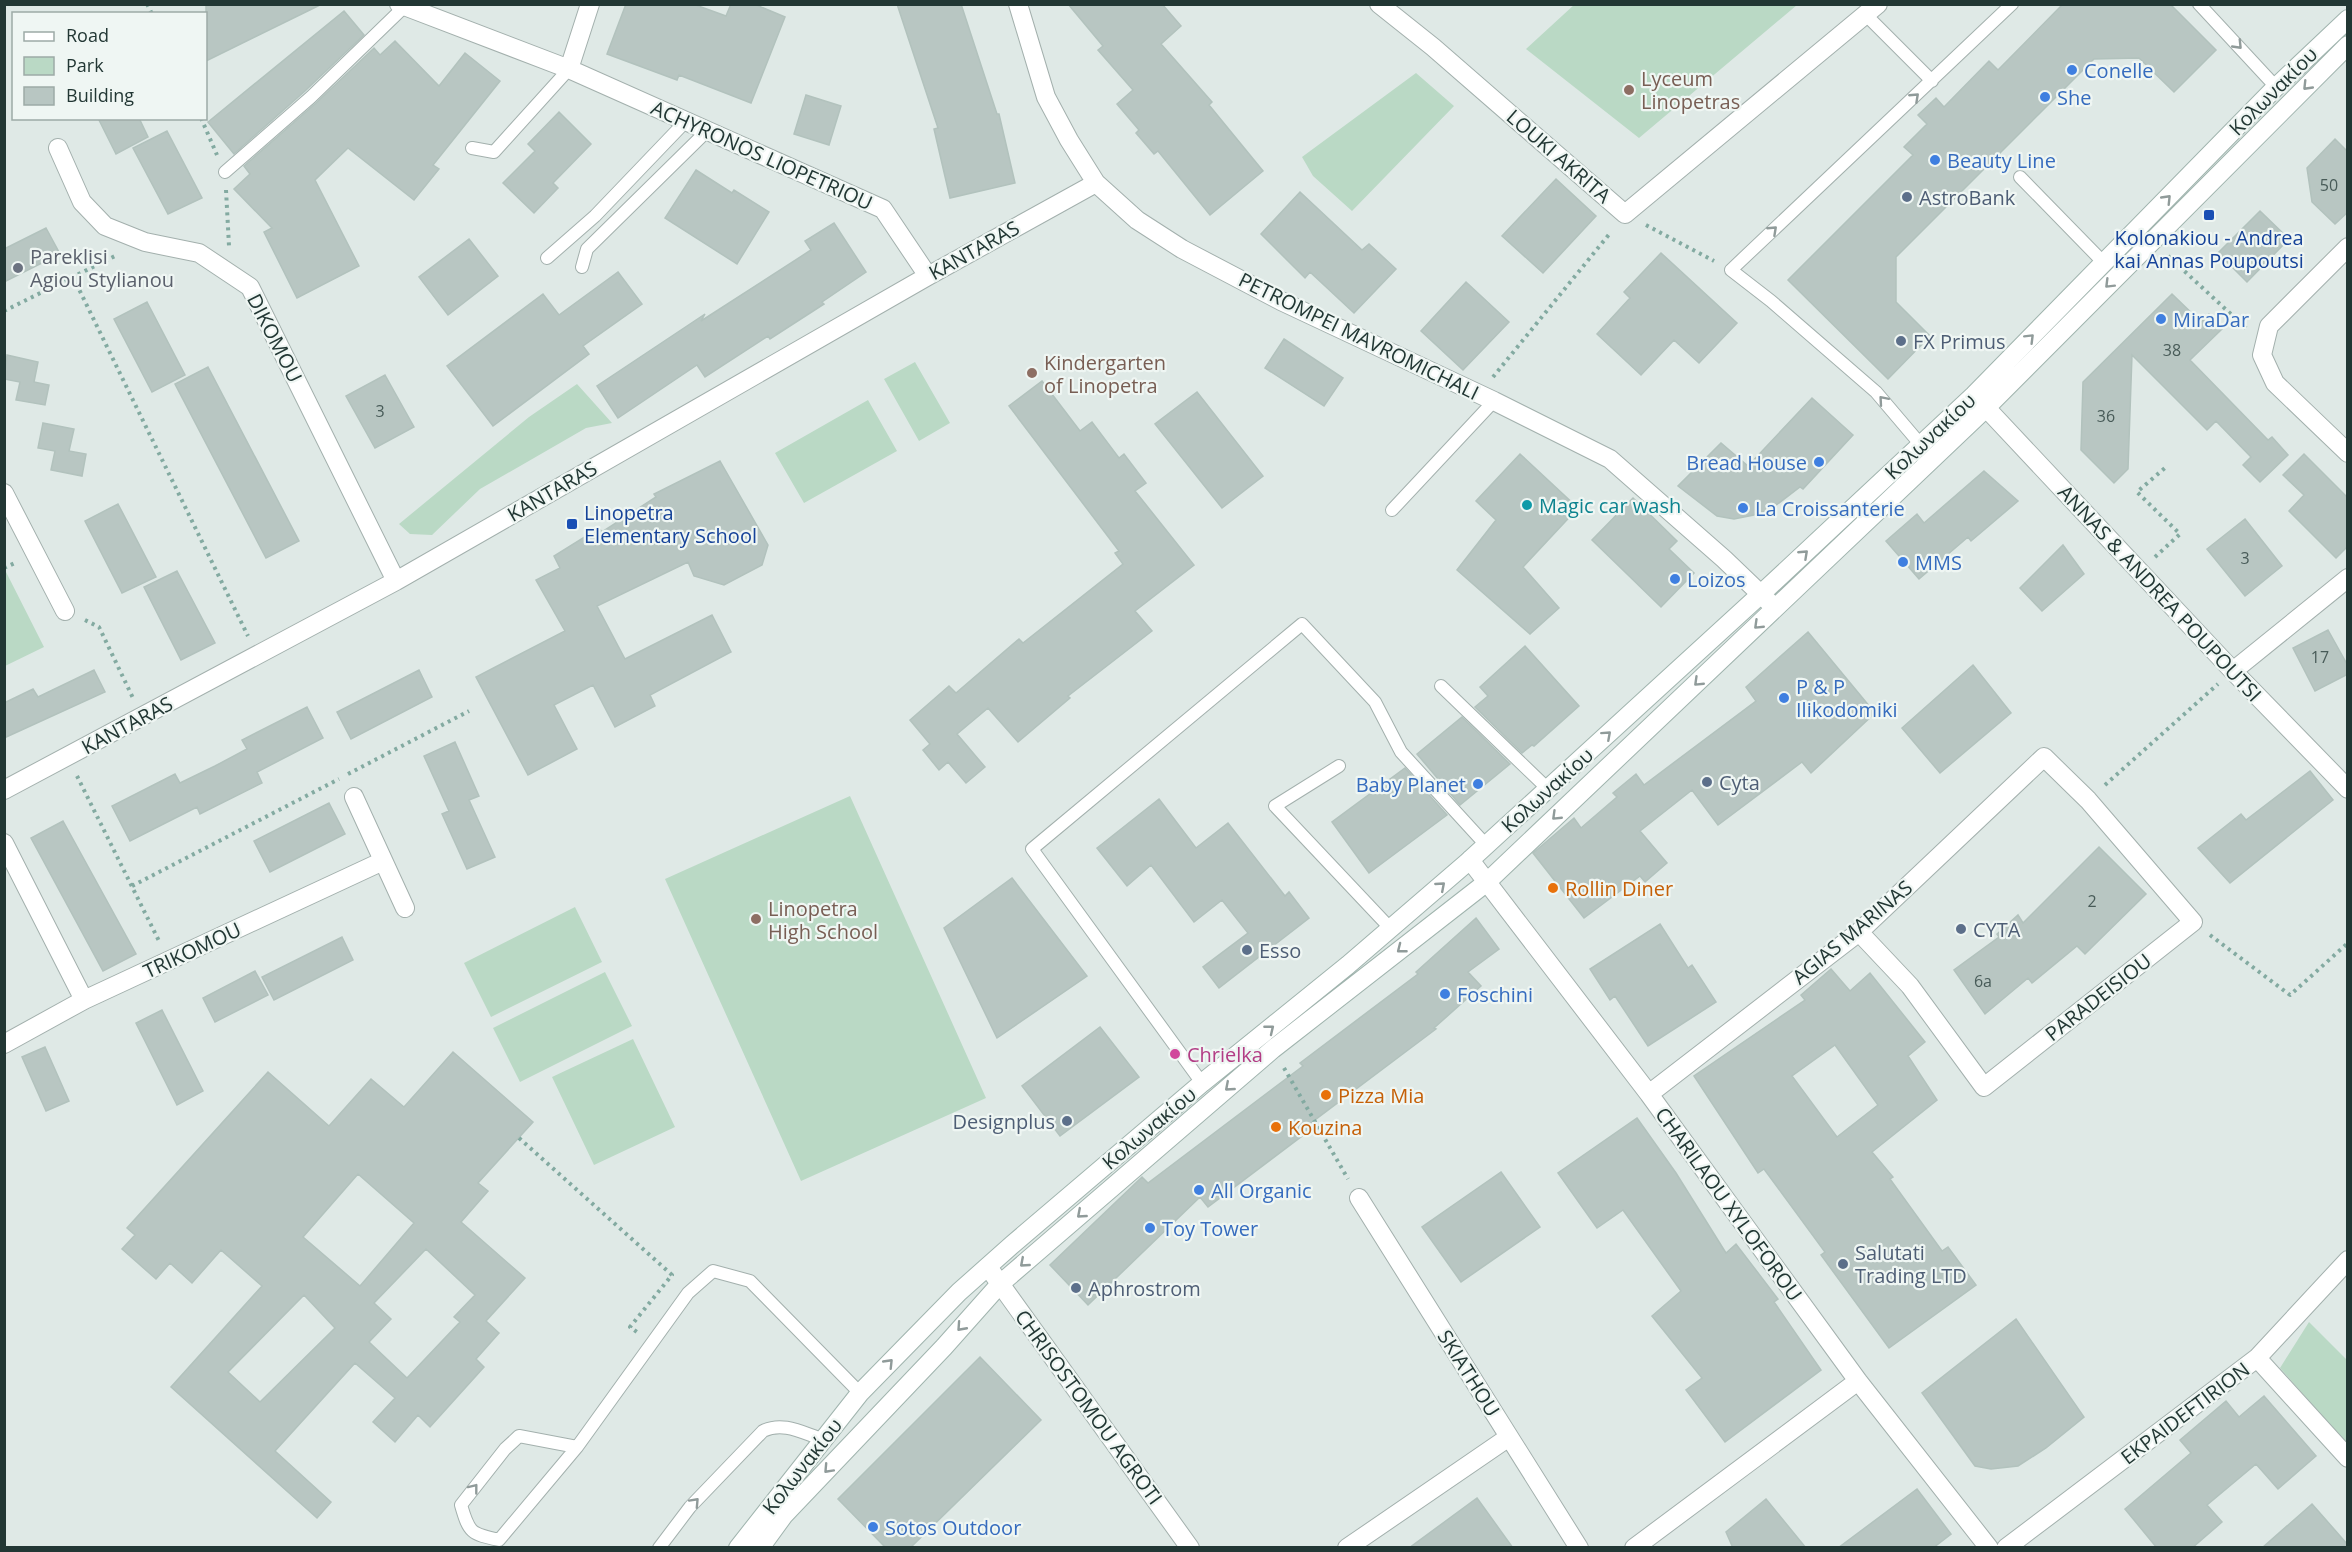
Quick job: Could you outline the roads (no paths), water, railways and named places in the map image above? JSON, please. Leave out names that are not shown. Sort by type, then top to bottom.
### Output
[{"type":"street","points":[[568,69],[590,4]]},
{"type":"street","name":"PETROMPEI MAVROMICHALI","points":[[1018,4],[1046,97],[1069,140],[1096,183],[1137,220],[1182,249],[1281,301],[1610,459],[1776,608]]},
{"type":"street","name":"LOUKI AKRITA","points":[[1379,4],[1434,47],[1625,214],[1872,10]]},
{"type":"street","name":"ACHYRONOS LIOPETRIOU","points":[[401,6],[568,69],[883,209],[928,276]]},
{"type":"street","name":"Κολωνακίου","points":[[760,1548],[784,1515],[1000,1284],[1273,1049],[1487,882],[1776,608],[1980,401],[2104,263],[2276,87],[2348,19]]},
{"type":"street","name":"Κολωνακίου","points":[[738,1548],[860,1393],[938,1313],[988,1267],[1202,1083],[1391,928],[1486,846],[1921,445],[1980,401],[2152,242],[2348,45]]},
{"type":"street","name":"DIKOMOU","points":[[58,148],[82,202],[105,226],[145,242],[199,253],[250,287],[396,581]]},
{"type":"street","name":"KANTARAS","points":[[4,790],[396,581],[928,276],[1096,183]]},
{"type":"street","points":[[2348,247],[2269,326],[2262,355],[2274,383],[2348,453]]},
{"type":"street","name":"ANNAS & ANDREA POUPOUTSI","points":[[1980,401],[2139,572],[2348,789]]},
{"type":"street","points":[[4,493],[65,611]]},
{"type":"street","points":[[2233,671],[2348,578]]},
{"type":"street","name":"AGIAS MARINAS","points":[[1649,1094],[1859,932],[2044,756],[2088,800],[2193,922]]},
{"type":"street","points":[[354,797],[405,908]]},
{"type":"street","points":[[4,843],[84,1000]]},
{"type":"street","name":"CHARILAOU XYLOFOROU","points":[[1470,860],[1649,1094],[1858,1381],[1989,1548]]},
{"type":"street","name":"TRIKOMOU","points":[[4,1044],[84,1000],[383,861]]},
{"type":"street","name":"PARADEISIOU","points":[[1859,932],[1910,986],[1984,1087],[2193,922]]},
{"type":"street","name":"SKIATHOU","points":[[1359,1198],[1579,1548]]},
{"type":"street","name":"EKPAIDEFTIRION","points":[[2006,1548],[2257,1358],[2348,1260]]},
{"type":"street","name":"CHRISOSTOMOU AGROTI","points":[[988,1267],[1190,1548]]},
{"type":"street","points":[[2257,1358],[2348,1458]]},
{"type":"street","points":[[1634,1548],[1858,1381]]},
{"type":"street","points":[[1347,1548],[1509,1437]]},
{"type":"lane","points":[[1921,445],[1876,392],[1771,300],[1731,270],[2012,4]]},
{"type":"lane","points":[[2199,4],[2276,87]]},
{"type":"lane","points":[[225,172],[311,97],[401,6]]},
{"type":"lane","points":[[1872,10],[1932,81]]},
{"type":"lane","points":[[471,148],[494,152],[568,69]]},
{"type":"lane","points":[[547,258],[595,216],[686,121]]},
{"type":"lane","points":[[582,267],[587,249],[707,131]]},
{"type":"lane","points":[[2019,177],[2104,263]]},
{"type":"lane","points":[[1392,510],[1486,398]]},
{"type":"lane","points":[[1202,1083],[1032,849],[1302,624],[1375,702],[1401,752],[1486,846]]},
{"type":"lane","points":[[1441,686],[1548,789]]},
{"type":"lane","points":[[1339,766],[1275,806],[1391,928]]},
{"type":"lane","points":[[577,1447],[519,1436],[505,1449],[461,1505],[467,1525],[478,1536],[499,1540],[577,1447],[688,1293],[713,1271],[750,1281],[860,1393]]},
{"type":"lane","points":[[659,1548],[690,1507],[763,1431],[774,1425],[784,1426],[822,1439]]},
{"type":"place","name":"Conelle","points":[[2072,70]]},
{"type":"place","name":"Lyceum Linopetras","points":[[1629,90]]},
{"type":"place","name":"She","points":[[2045,97]]},
{"type":"place","name":"Beauty Line","points":[[1935,160]]},
{"type":"place","name":"AstroBank","points":[[1907,197]]},
{"type":"place","name":"Kolonakiou - Andrea kai Annas Poupoutsi","points":[[2209,215]]},
{"type":"place","name":"Pareklisi Agiou Stylianou","points":[[18,268]]},
{"type":"place","name":"MiraDar","points":[[2161,319]]},
{"type":"place","name":"FX Primus","points":[[1901,341]]},
{"type":"place","name":"Kindergarten of Linopetra","points":[[1032,373]]},
{"type":"place","name":"Bread House","points":[[1819,462]]},
{"type":"place","name":"Magic car wash","points":[[1527,505]]},
{"type":"place","name":"La Croissanterie","points":[[1743,508]]},
{"type":"place","name":"Linopetra Elementary School","points":[[572,524]]},
{"type":"place","name":"MMS","points":[[1903,562]]},
{"type":"place","name":"Loizos","points":[[1675,579]]},
{"type":"place","name":"P & P Ilikodomiki","points":[[1784,698]]},
{"type":"place","name":"Cyta","points":[[1707,782]]},
{"type":"place","name":"Baby Planet","points":[[1478,784]]},
{"type":"place","name":"Rollin Diner","points":[[1553,888]]},
{"type":"place","name":"Linopetra High School","points":[[756,919]]},
{"type":"place","name":"CYTA","points":[[1961,929]]},
{"type":"place","name":"Esso","points":[[1247,950]]},
{"type":"place","name":"Foschini","points":[[1445,994]]},
{"type":"place","name":"Chrielka","points":[[1175,1054]]},
{"type":"place","name":"Pizza Mia","points":[[1326,1095]]},
{"type":"place","name":"Designplus","points":[[1067,1121]]},
{"type":"place","name":"Kouzina","points":[[1276,1127]]},
{"type":"place","name":"All Organic","points":[[1199,1190]]},
{"type":"place","name":"Toy Tower","points":[[1150,1228]]},
{"type":"place","name":"Salutati Trading LTD","points":[[1843,1264]]},
{"type":"place","name":"Aphrostrom","points":[[1076,1288]]},
{"type":"place","name":"Sotos Outdoor","points":[[873,1527]]}]
